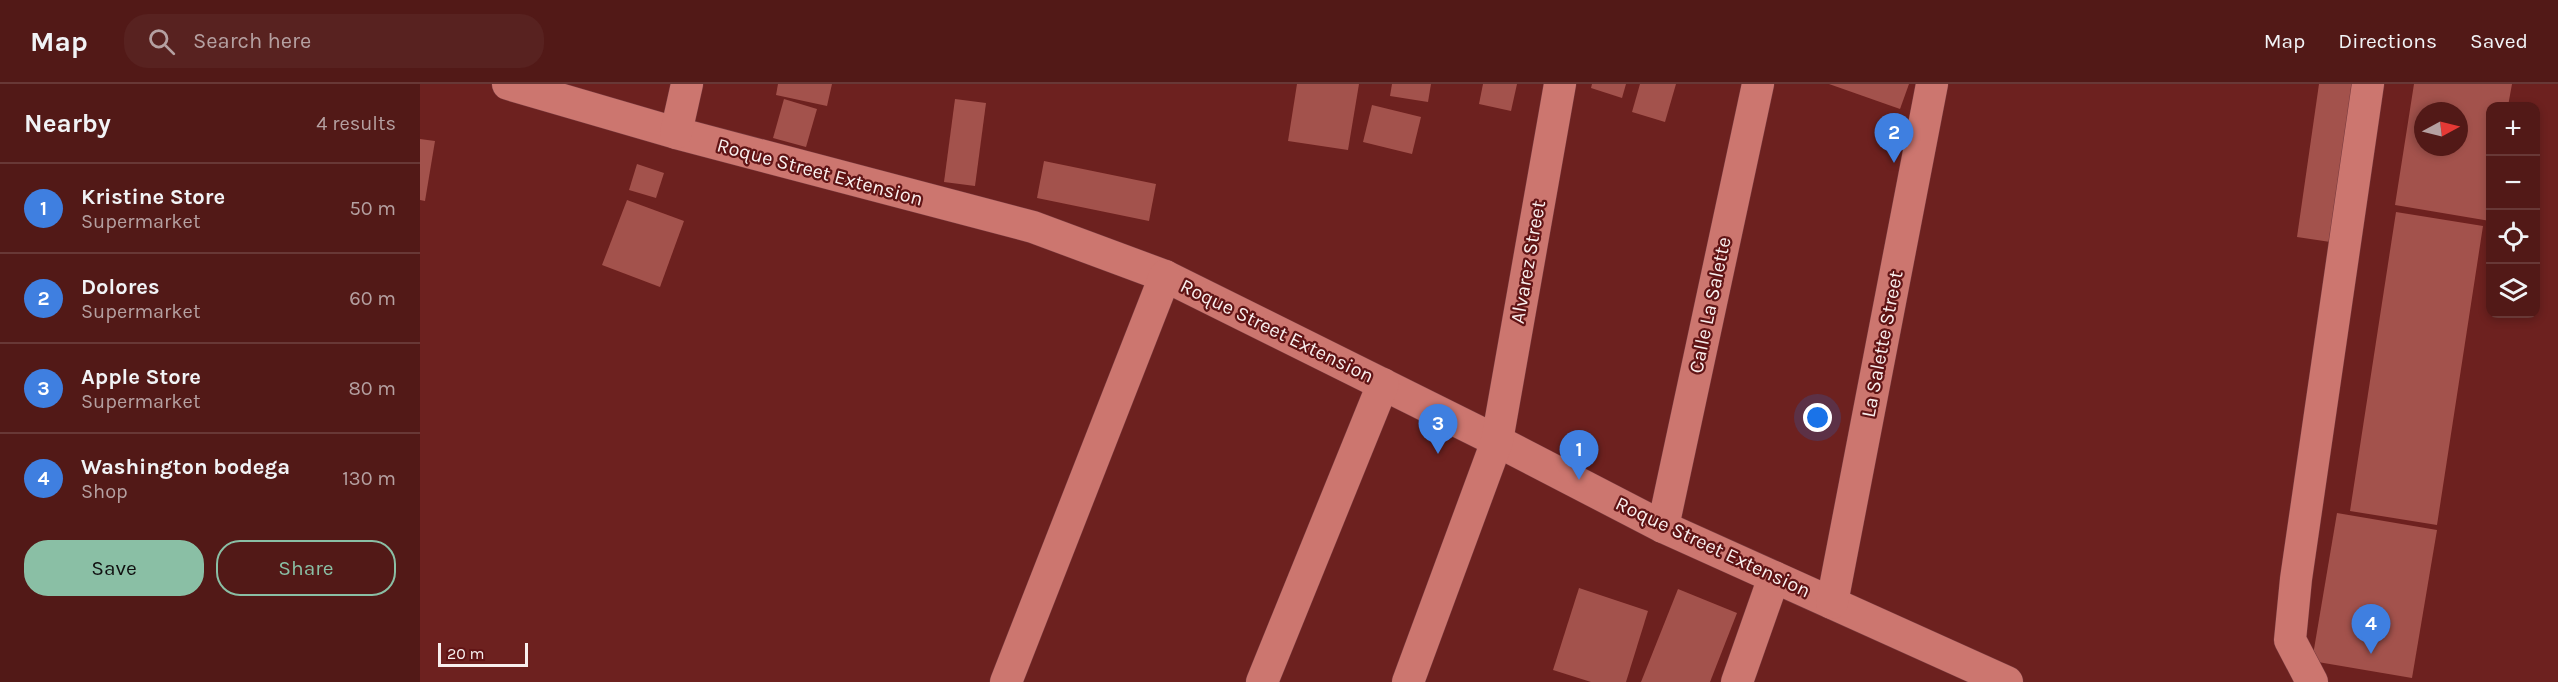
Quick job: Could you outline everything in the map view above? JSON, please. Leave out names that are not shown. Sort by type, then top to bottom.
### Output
[{"type":"street","name":"Roque Street Extension","points":[[508,84],[676,133],[1033,227],[1165,276],[1663,526],[2007,682]]},
{"type":"street","points":[[676,133],[687,84]]},
{"type":"street","name":"Alvarez Street","points":[[1408,682],[1497,441],[1560,84]]},
{"type":"street","name":"Calle La Salette","points":[[1663,526],[1758,84]]},
{"type":"street","name":"La Salette Street","points":[[1832,603],[1932,84]]},
{"type":"street","points":[[2312,682],[2290,640],[2298,567],[2368,84]]},
{"type":"street","points":[[1006,682],[1165,276]]},
{"type":"street","points":[[1262,682],[1383,384]]},
{"type":"street","points":[[1737,682],[1774,577]]},
{"type":"building","points":[[778,84],[832,84],[827,106],[776,95]]},
{"type":"building","points":[[1297,84],[1359,84],[1348,150],[1288,141]]},
{"type":"building","points":[[1392,84],[1431,84],[1428,102],[1390,96]]},
{"type":"building","points":[[1483,84],[1517,84],[1511,111],[1479,104]]},
{"type":"building","points":[[1592,84],[1626,84],[1622,98],[1591,88]]},
{"type":"building","points":[[1640,84],[1676,84],[1665,122],[1632,112]]},
{"type":"building","points":[[1829,84],[1909,84],[1900,109]]},
{"type":"building","points":[[2319,84],[2359,84],[2337,243],[2297,237]]},
{"type":"building","points":[[2414,84],[2512,84],[2509,102],[2486,102],[2486,220],[2395,205]]},
{"type":"building","points":[[784,99],[817,109],[806,147],[773,138]]},
{"type":"building","points":[[955,99],[986,103],[975,186],[944,182]]},
{"type":"building","points":[[1372,105],[1421,117],[1412,154],[1363,142]]},
{"type":"building","points":[[420,139],[435,141],[425,201],[420,200]]},
{"type":"building","points":[[1044,161],[1156,184],[1149,221],[1037,198]]},
{"type":"building","points":[[637,164],[664,173],[656,198],[629,190]]},
{"type":"building","points":[[627,200],[684,221],[660,287],[602,265]]},
{"type":"building","points":[[2396,212],[2483,226],[2437,525],[2350,511]]},
{"type":"building","points":[[2337,513],[2437,530],[2412,678],[2312,661]]},
{"type":"building","points":[[1579,588],[1648,611],[1626,682],[1591,682],[1553,670]]},
{"type":"building","points":[[1678,589],[1737,613],[1710,682],[1641,682]]},
{"type":"place","name":"Dolores","points":[[1894,163]]},
{"type":"place","name":"Apple Store","points":[[1438,454]]},
{"type":"place","name":"Kristine Store","points":[[1579,480]]},
{"type":"place","name":"Washington bodega","points":[[2371,654]]}]
